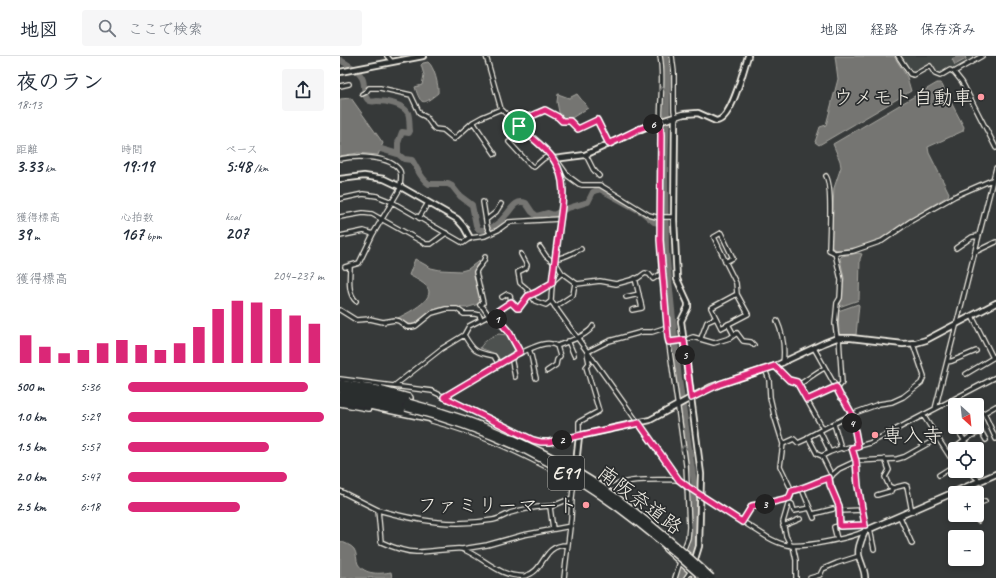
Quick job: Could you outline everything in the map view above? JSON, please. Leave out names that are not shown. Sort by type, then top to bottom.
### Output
[{"type":"highway","points":[[340,385],[379,390],[409,398],[436,407],[498,432]]},
{"type":"highway","name":"南阪奈道路","points":[[340,389],[423,406],[498,432],[527,446],[565,466],[615,498],[664,537],[711,578]]},
{"type":"highway","name":"南阪奈道路","points":[[340,394],[406,407],[442,417],[482,431],[527,451],[594,490],[635,519],[704,578]]},
{"type":"highway","points":[[340,398],[438,419],[482,431]]},
{"type":"main road","points":[[340,385],[402,398],[460,416],[521,440],[576,469],[608,490],[685,550],[715,578]]},
{"type":"main road","points":[[340,404],[405,415],[460,428],[495,440],[528,455],[574,481],[635,524],[699,578]]},
{"type":"main road","points":[[972,486],[996,474]]},
{"type":"main road","points":[[865,578],[865,571],[859,556],[860,545],[867,530],[948,497]]},
{"type":"street","points":[[387,56],[392,62]]},
{"type":"street","points":[[340,72],[423,56]]},
{"type":"street","points":[[486,56],[501,109],[555,159],[568,176],[582,185],[600,185],[649,215],[660,218],[674,217]]},
{"type":"street","points":[[660,56],[662,84],[660,122],[660,218],[662,273],[669,342],[688,487],[688,538],[685,550]]},
{"type":"street","points":[[672,56],[674,72],[674,217],[676,279],[688,303],[688,307],[681,321],[689,399],[701,474],[699,546],[695,559]]},
{"type":"street","points":[[555,159],[586,155],[639,129],[684,114],[698,113],[719,121],[724,118],[734,97],[748,56]]},
{"type":"street","points":[[898,56],[910,74],[914,75],[930,66],[935,74],[940,76],[950,70],[954,72],[962,82],[996,148]]},
{"type":"street","points":[[954,72],[982,56]]},
{"type":"street","points":[[340,86],[350,84]]},
{"type":"street","points":[[364,93],[369,88],[380,88],[411,95],[420,114],[426,117],[432,127],[443,130],[454,139],[473,122],[501,109]]},
{"type":"street","points":[[519,126],[529,117],[545,110],[562,121],[570,121],[578,129],[597,120],[609,144]]},
{"type":"street","points":[[473,122],[495,154]]},
{"type":"street","points":[[509,142],[532,166],[550,155]]},
{"type":"street","points":[[586,155],[593,169],[599,176]]},
{"type":"street","points":[[340,159],[360,157],[390,162],[401,173],[400,187],[373,234],[359,263],[345,267]]},
{"type":"street","points":[[555,159],[563,186],[563,206],[560,218],[551,301],[679,480],[700,495],[777,543],[792,546],[837,539],[858,534],[867,530]]},
{"type":"street","points":[[935,409],[996,168]]},
{"type":"street","points":[[340,179],[354,176],[371,176],[384,179],[456,219],[464,227],[470,238]]},
{"type":"street","points":[[826,176],[830,189],[829,250],[835,253],[853,251],[882,241],[911,221],[955,196],[994,179]]},
{"type":"street","points":[[340,199],[363,194],[377,196],[392,202],[463,243],[470,238],[498,230],[509,222],[560,218]]},
{"type":"street","points":[[483,202],[487,227],[490,233]]},
{"type":"street","points":[[419,218],[428,203]]},
{"type":"street","points":[[486,220],[496,212],[502,204]]},
{"type":"street","points":[[340,217],[363,213],[372,214],[382,218],[426,244],[431,244],[446,233]]},
{"type":"street","points":[[340,236],[364,231],[373,234]]},
{"type":"street","points":[[725,262],[733,258],[721,233],[714,236],[725,262],[736,283],[737,294],[748,314],[721,328],[711,308],[737,294]]},
{"type":"street","points":[[956,248],[978,236]]},
{"type":"street","points":[[975,252],[996,242]]},
{"type":"street","points":[[540,246],[546,256],[555,263],[562,273],[579,285],[600,281],[616,284],[645,273],[649,274],[653,279],[662,273]]},
{"type":"street","points":[[555,258],[563,257],[581,249]]},
{"type":"street","points":[[807,400],[836,388],[842,383],[838,338],[835,324],[837,303],[840,298],[841,280],[835,253]]},
{"type":"street","points":[[521,254],[527,265],[526,268],[518,272],[520,281],[535,301],[546,305],[551,301]]},
{"type":"street","points":[[485,257],[485,261],[476,272],[483,302],[480,305],[489,316]]},
{"type":"street","points":[[350,266],[350,290],[356,301]]},
{"type":"street","points":[[502,297],[507,294],[510,295],[511,302],[519,308],[530,294],[537,292],[562,273]]},
{"type":"street","points":[[632,310],[642,308],[635,278]]},
{"type":"street","points":[[555,307],[573,295],[575,283]]},
{"type":"street","points":[[626,297],[639,294]]},
{"type":"street","points":[[394,386],[441,349],[464,335],[469,326],[493,314],[511,302]]},
{"type":"street","points":[[340,379],[432,391],[533,440],[549,442],[650,420],[720,384],[783,363],[838,338],[903,344],[913,344],[926,340],[996,303]]},
{"type":"street","points":[[340,310],[356,320],[367,319],[388,322],[395,320],[407,327],[416,326],[432,313],[446,309],[457,309],[464,314],[479,315],[481,320]]},
{"type":"street","points":[[493,314],[509,332],[520,352]]},
{"type":"street","points":[[966,374],[994,357],[972,316]]},
{"type":"street","points":[[701,338],[708,322],[716,318]]},
{"type":"street","points":[[777,321],[782,331],[784,348],[783,363]]},
{"type":"street","points":[[728,324],[734,335]]},
{"type":"street","points":[[444,397],[520,352],[547,343],[557,346],[589,331],[593,326]]},
{"type":"street","points":[[587,352],[608,341],[642,332],[652,332],[668,327]]},
{"type":"street","points":[[669,342],[693,337],[701,338],[714,343],[726,340],[737,333],[744,340],[751,342],[754,345]]},
{"type":"street","points":[[464,335],[471,347],[476,352],[494,356],[499,365]]},
{"type":"street","points":[[568,341],[574,355]]},
{"type":"street","points":[[783,444],[794,439],[798,443],[850,415],[879,404],[892,402],[902,397],[921,383],[924,376],[913,344]]},
{"type":"street","points":[[547,370],[556,365],[560,356],[557,346]]},
{"type":"street","points":[[814,348],[841,397],[843,398],[855,431],[858,447]]},
{"type":"street","points":[[529,349],[536,378]]},
{"type":"street","points":[[948,362],[976,351]]},
{"type":"street","points":[[564,578],[567,545],[571,526],[579,422],[599,411],[586,367],[588,362],[587,352]]},
{"type":"street","points":[[511,357],[515,377]]},
{"type":"street","points":[[775,366],[789,380],[797,382],[822,430],[830,452]]},
{"type":"street","points":[[798,385],[825,368]]},
{"type":"street","points":[[765,369],[769,380],[770,397],[774,415],[783,444],[780,466],[792,491],[783,522],[786,536],[792,546],[796,560],[796,578]]},
{"type":"street","points":[[822,456],[841,448],[858,447],[870,443],[996,377]]},
{"type":"street","points":[[996,406],[984,413],[996,438]]},
{"type":"street","points":[[923,415],[948,453]]},
{"type":"street","points":[[834,424],[841,448]]},
{"type":"street","points":[[960,434],[965,441],[977,434]]},
{"type":"street","points":[[982,434],[986,440]]},
{"type":"street","points":[[809,438],[817,454],[822,456],[831,477],[840,511],[840,526]]},
{"type":"street","points":[[792,491],[802,489],[818,481],[831,477],[839,469],[856,461],[904,458],[938,438]]},
{"type":"street","points":[[852,448],[856,461],[858,486],[865,525],[874,549]]},
{"type":"street","points":[[884,459],[889,470],[885,477],[889,486],[892,488]]},
{"type":"street","points":[[939,475],[948,470]]},
{"type":"street","points":[[977,478],[980,481]]},
{"type":"street","points":[[608,490],[611,487],[636,480],[679,480]]},
{"type":"street","points":[[877,495],[891,490],[892,488],[906,485],[912,512]]},
{"type":"street","points":[[802,489],[814,516],[833,509]]},
{"type":"street","points":[[340,491],[378,510],[440,523],[459,524],[494,520],[533,507],[550,507],[572,498]]},
{"type":"street","points":[[742,522],[752,506],[789,500]]},
{"type":"street","points":[[789,500],[794,511],[810,508]]},
{"type":"street","points":[[550,507],[553,529]]},
{"type":"street","points":[[378,510],[381,542],[393,547],[415,552],[461,549],[487,545],[523,535],[571,526]]},
{"type":"street","points":[[840,511],[862,510]]},
{"type":"street","points":[[900,517],[912,544]]},
{"type":"street","points":[[784,526],[800,519]]},
{"type":"street","points":[[837,539],[834,527],[865,525]]},
{"type":"street","points":[[461,549],[475,556],[498,573],[517,577],[526,576],[533,572],[538,568],[548,553],[558,546],[567,545]]},
{"type":"street","points":[[810,578],[820,575],[823,569],[859,556]]},
{"type":"street","points":[[674,578],[681,563]]},
{"type":"street","points":[[686,578],[690,571]]},
{"type":"shaded area","points":[[835,56],[894,56],[907,77],[911,91],[819,145],[815,142],[820,127],[826,125],[838,79]]},
{"type":"shaded area","points":[[900,56],[980,56],[954,70],[940,74],[935,73],[930,64],[913,74]]},
{"type":"shaded area","points":[[957,56],[965,56],[966,59],[955,65],[952,59]]},
{"type":"shaded area","points":[[428,62],[436,76],[438,93],[429,100],[423,102],[419,98],[415,87],[422,85],[424,75],[421,65]]},
{"type":"shaded area","points":[[937,83],[941,83],[964,127],[963,131],[928,147],[929,153],[949,193],[948,196],[907,221],[879,241],[862,247],[838,250],[833,249],[831,245],[834,188],[841,167],[833,144]]},
{"type":"shaded area","points":[[558,94],[569,98],[577,94],[588,108],[570,119],[563,120],[560,117],[557,102]]},
{"type":"shaded area","points":[[351,98],[383,143],[378,155],[358,153],[340,156],[340,99]]},
{"type":"shaded area","points":[[858,253],[862,254],[860,259],[859,300],[839,307],[844,278],[840,258],[842,256]]},
{"type":"shaded area","points":[[415,259],[431,268],[461,271],[468,269],[480,260],[482,263],[476,268],[474,273],[475,282],[482,303],[466,308],[447,307],[432,311],[414,324],[409,324],[396,319],[419,306],[428,297],[429,292],[427,287],[409,275]]},
{"type":"shaded area","points":[[858,304],[856,335],[839,334],[838,311]]},
{"type":"shaded area","points":[[499,334],[507,335],[515,350],[500,360],[496,354],[480,348],[488,339]]},
{"type":"shaded area","points":[[340,541],[354,549],[358,564],[361,568],[373,573],[391,572],[392,578],[340,578]]},
{"type":"waterway","points":[[666,56],[668,78],[665,175],[666,250],[679,380],[694,482],[693,542],[681,578]]},
{"type":"waterway","points":[[340,60],[353,68],[359,74],[364,82],[365,96],[369,101],[389,102],[406,110],[409,115],[410,131],[409,133],[402,132],[398,143],[398,154],[404,159],[412,160],[421,176],[429,184],[448,184],[452,186],[460,196],[472,205],[478,229],[486,230],[494,226],[516,203],[519,202],[526,203],[532,212],[537,216],[548,213],[554,215],[565,209],[588,202],[593,192],[600,189],[642,212],[654,222],[665,224]]},
{"type":"waterway","points":[[381,149],[398,154]]},
{"type":"place","name":"ウメモト自動車","points":[[981,97]]},
{"type":"place","name":"専入寺","points":[[875,435]]},
{"type":"place","name":"ファミリーマート","points":[[586,505]]},
{"type":"route","points":[[545,110],[562,121],[570,121],[578,129],[581,129],[597,120],[609,144],[639,129],[660,122],[660,240],[668,338],[669,342],[684,340],[691,398],[711,387],[775,366],[789,380],[797,382],[807,400],[836,387],[852,414],[849,416],[855,431],[858,447],[852,448],[856,461],[858,486],[865,525],[840,526],[839,506],[830,485],[829,478],[818,481],[802,489],[792,491],[789,498],[752,506],[742,522],[679,480],[639,423],[549,442],[541,442],[533,440],[444,397],[520,352],[507,329],[493,314],[511,302],[519,308],[530,294],[537,292],[552,283],[560,218],[563,206],[563,186],[560,172],[554,159],[519,126],[529,117],[545,110]]}]
